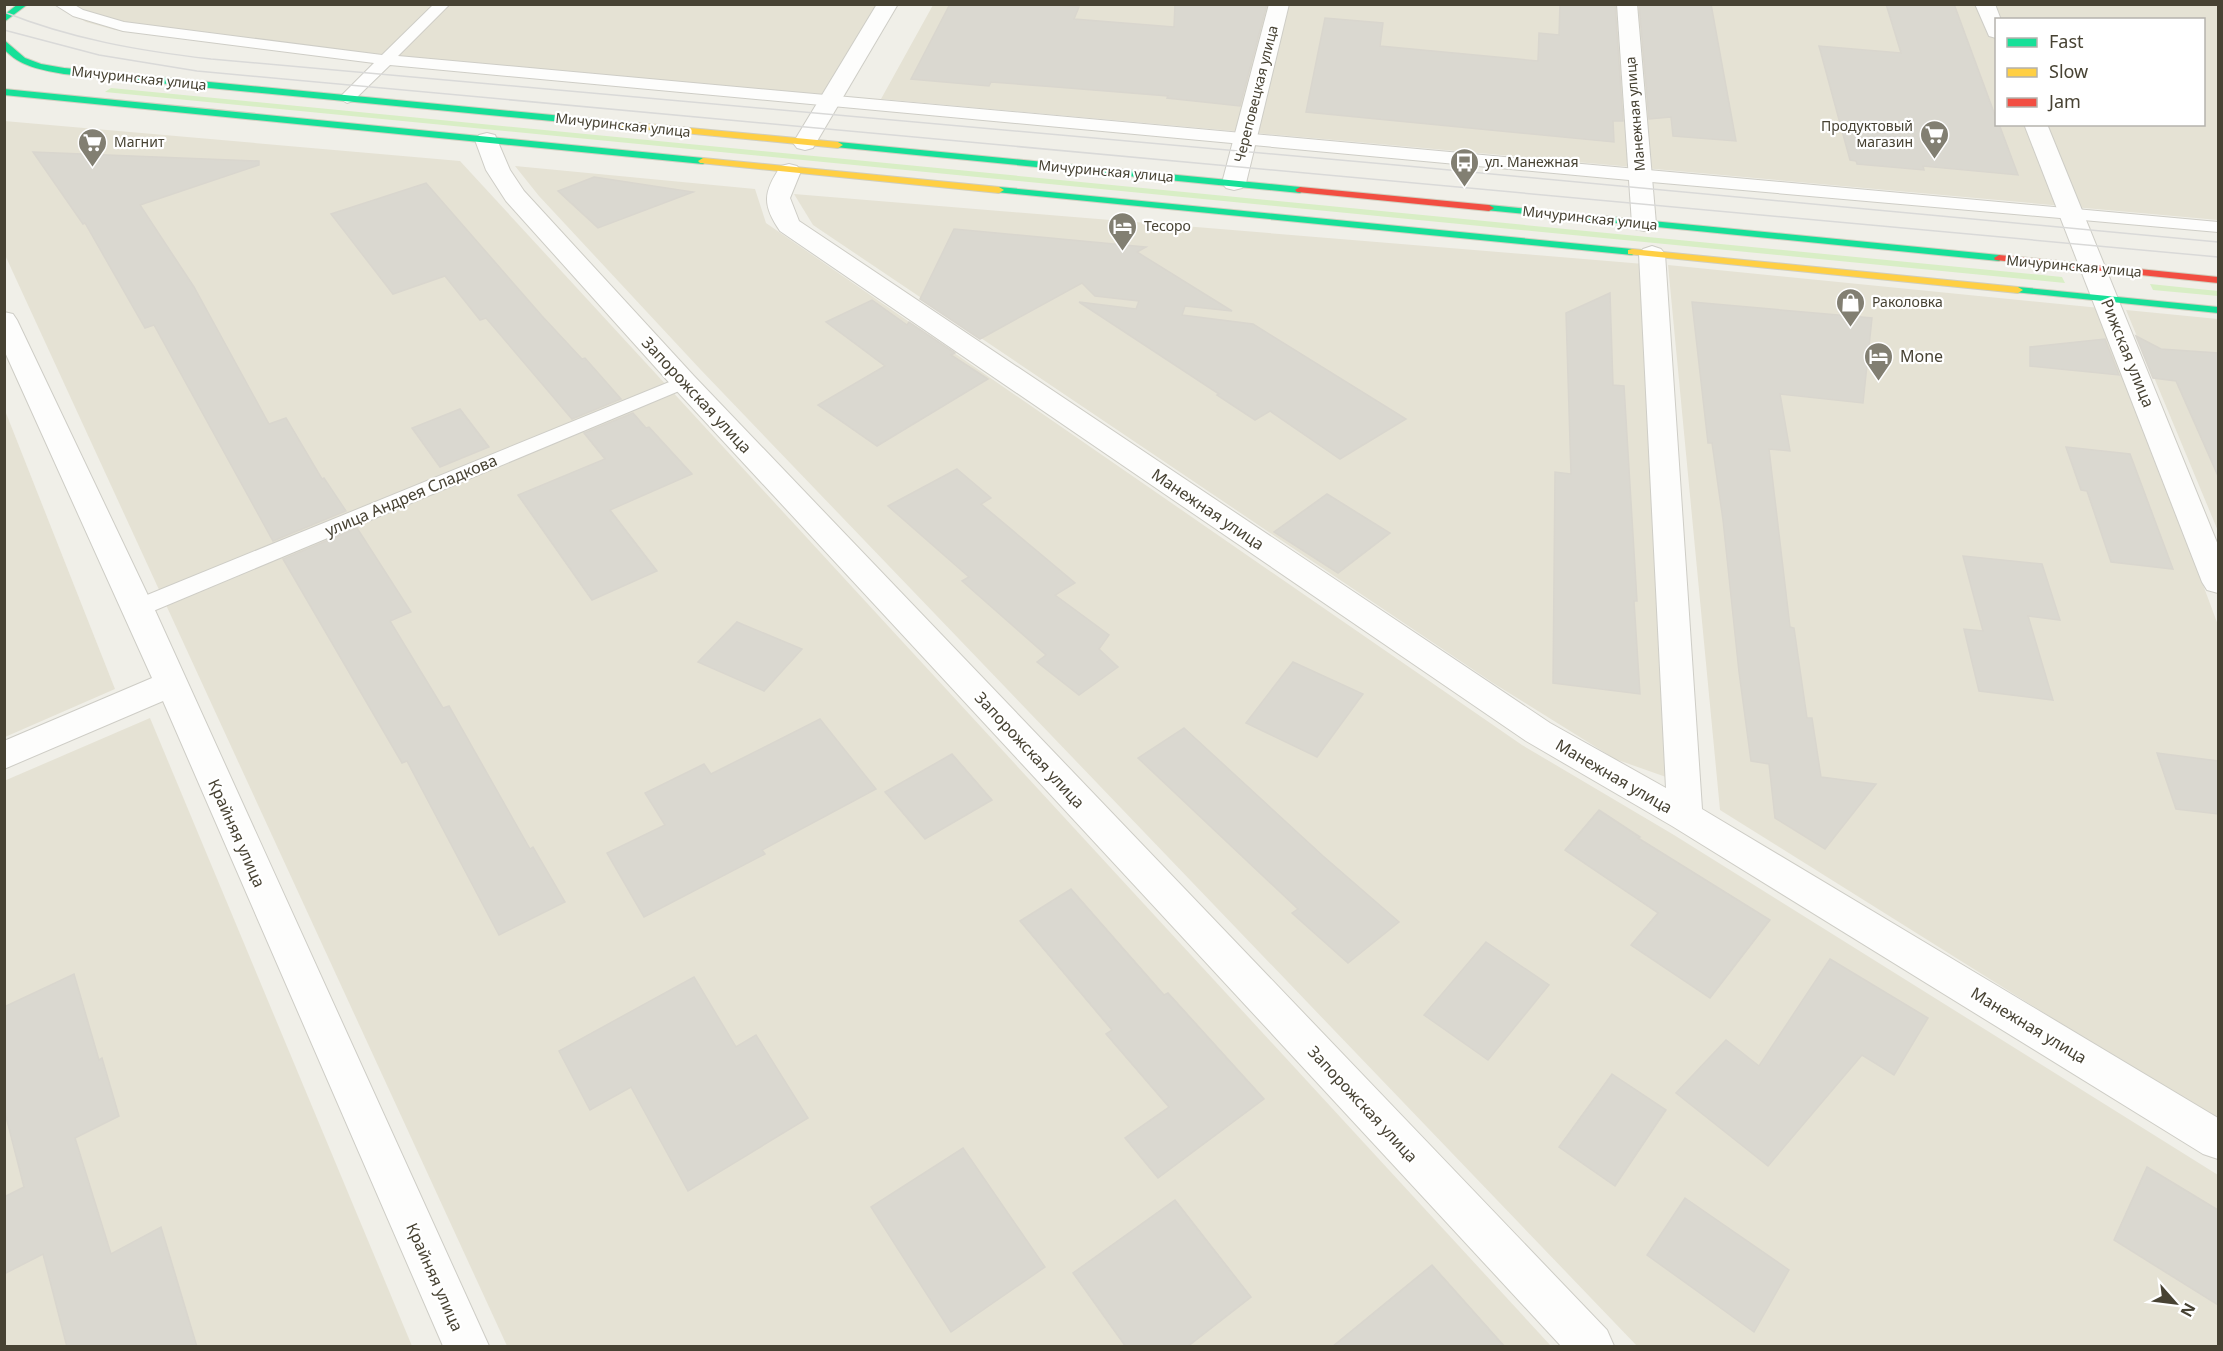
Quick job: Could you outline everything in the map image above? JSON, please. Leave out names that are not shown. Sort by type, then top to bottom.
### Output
[{"type":"main road","points":[[4,29],[8,18],[24,4]]},
{"type":"main road","name":"Мичуринская улица","points":[[4,42],[15,58],[37,67],[105,76],[347,98],[797,157],[1652,254],[2218,310]]},
{"type":"main road","name":"Мичуринская улица","points":[[4,92],[488,140],[1234,183],[2218,280]]},
{"type":"street","points":[[797,157],[888,4]]},
{"type":"street","name":"Череповецкая улица","points":[[1234,183],[1279,4]]},
{"type":"street","name":"Манежная улица","points":[[1626,4],[1644,224]]},
{"type":"street","points":[[1985,4],[1995,29]]},
{"type":"street","name":"Рижская улица","points":[[2036,126],[2218,582]]},
{"type":"street","name":"Запорожская улица","points":[[488,140],[498,170],[515,196],[684,382],[1590,1347]]},
{"type":"street","name":"Манежная улица","points":[[797,157],[777,192],[777,206],[789,226],[1538,732],[1685,816],[2218,1140]]},
{"type":"street","name":"Манежная улица","points":[[1652,254],[1685,816]]},
{"type":"street","name":"Крайняя улица","points":[[4,320],[138,609],[466,1347]]},
{"type":"street","points":[[4,756],[170,684]]},
{"type":"lane","points":[[61,4],[78,13],[123,26],[387,60],[2218,227]]},
{"type":"lane","points":[[347,98],[443,4]]},
{"type":"lane","name":"улица Андрея Сладкова","points":[[138,609],[684,382]]},
{"type":"shaded area","points":[[58,5],[878,5],[822,100],[115,30],[86,22]]},
{"type":"shaded area","points":[[933,5],[2218,5],[2218,220],[881,99]]},
{"type":"shaded area","points":[[4,121],[460,161],[1551,1346],[507,1346],[5,255]]},
{"type":"shaded area","points":[[515,166],[755,189],[766,223],[1522,745],[1674,835],[2218,1175],[2218,1346],[1637,1346],[700,369],[539,196]]},
{"type":"shaded area","points":[[794,194],[1644,264],[1666,777],[1615,759],[1493,683],[813,225]]},
{"type":"shaded area","points":[[1668,265],[2100,308],[2218,625],[2218,1122],[1720,810]]},
{"type":"shaded area","points":[[2126,310],[2218,319],[2218,531]]},
{"type":"shaded area","points":[[4,408],[115,689],[5,737],[4,737]]},
{"type":"shaded area","points":[[150,718],[412,1346],[5,1346],[4,781]]},
{"type":"green space","points":[[111,88],[2062,277],[2065,283],[105,92]]},
{"type":"green space","points":[[2150,284],[2218,291],[2218,296],[2153,290]]},
{"type":"building","points":[[950,4],[1044,4],[1079,7],[1074,19],[1174,27],[1175,4],[1267,4],[1240,106],[1167,98],[1168,96],[991,82],[989,86],[911,79]]},
{"type":"building","points":[[1560,4],[1615,4],[1623,121],[1613,121],[1614,142],[1306,112],[1325,18],[1383,23],[1380,46],[1538,61],[1539,33],[1559,35]]},
{"type":"building","points":[[1639,4],[1711,4],[1736,141],[1673,136],[1671,117],[1649,119]]},
{"type":"building","points":[[1886,4],[1954,4],[1995,115],[1995,126],[2000,126],[2018,175],[1923,166],[1924,170],[1857,164],[1856,161],[1850,160],[1819,46],[1901,53]]},
{"type":"building","points":[[33,152],[259,161],[259,165],[140,205],[194,287],[269,424],[286,418],[322,479],[324,478],[346,511],[273,541],[154,325],[145,328],[85,223],[83,224]]},
{"type":"building","points":[[594,177],[693,192],[598,228],[558,191]]},
{"type":"building","points":[[426,183],[542,316],[582,359],[585,358],[621,399],[572,419],[486,318],[480,320],[445,276],[393,294],[331,214]]},
{"type":"building","points":[[954,229],[1146,247],[1137,252],[1232,311],[1185,306],[1182,315],[1253,324],[1406,419],[1340,459],[1270,411],[1255,420],[1079,302],[1136,309],[1139,301],[1095,296],[1082,283],[980,339],[920,299]]},
{"type":"building","points":[[1610,293],[1613,385],[1624,386],[1637,601],[1634,601],[1640,694],[1553,683],[1555,472],[1571,474],[1566,313]]},
{"type":"building","points":[[872,300],[907,325],[909,322],[955,353],[951,355],[988,379],[877,446],[818,405],[885,366],[826,322]]},
{"type":"building","points":[[1692,302],[1872,318],[1863,403],[1780,394],[1790,451],[1769,449],[1790,627],[1794,628],[1807,718],[1812,718],[1821,777],[1876,784],[1825,849],[1775,818],[1769,764],[1751,761],[1723,520],[1712,443],[1708,443]]},
{"type":"building","points":[[2136,336],[2161,349],[2218,353],[2218,476],[2176,381],[2153,378]]},
{"type":"building","points":[[2105,339],[2119,375],[2030,366],[2030,347]]},
{"type":"building","points":[[460,409],[489,447],[440,467],[412,428]]},
{"type":"building","points":[[633,413],[692,474],[610,510],[657,571],[592,600],[518,495],[605,459],[584,433]]},
{"type":"building","points":[[2066,447],[2130,454],[2173,569],[2111,562],[2087,491],[2081,490]]},
{"type":"building","points":[[957,469],[991,498],[981,504],[1075,583],[1055,595],[1109,635],[1099,649],[1118,667],[1079,695],[1037,662],[1046,655],[962,581],[969,577],[888,506]]},
{"type":"building","points":[[1327,494],[1390,533],[1338,573],[1274,532]]},
{"type":"building","points":[[357,528],[411,612],[390,621],[443,708],[449,706],[530,849],[533,847],[565,902],[499,935],[407,761],[402,763],[283,559]]},
{"type":"building","points":[[1963,556],[2042,564],[2060,620],[2028,616],[2053,700],[1979,691],[1964,629],[1983,631]]},
{"type":"building","points":[[737,622],[802,649],[764,691],[698,662]]},
{"type":"building","points":[[1293,662],[1363,694],[1317,757],[1246,723]]},
{"type":"building","points":[[820,719],[876,789],[762,850],[765,854],[644,917],[607,853],[665,825],[645,793],[704,764],[711,774]]},
{"type":"building","points":[[1184,728],[1323,856],[1399,922],[1348,963],[1292,913],[1298,909],[1138,758]]},
{"type":"building","points":[[2157,753],[2218,761],[2218,814],[2176,809]]},
{"type":"building","points":[[952,754],[992,800],[925,839],[885,792]]},
{"type":"building","points":[[1599,810],[1640,837],[1638,838],[1770,920],[1710,998],[1631,945],[1658,913],[1565,850]]},
{"type":"building","points":[[1071,889],[1164,995],[1168,993],[1264,1099],[1158,1178],[1125,1138],[1169,1107],[1106,1034],[1112,1030],[1020,921]]},
{"type":"building","points":[[1486,942],[1549,985],[1488,1060],[1424,1015]]},
{"type":"building","points":[[1830,959],[1928,1018],[1894,1075],[1862,1055],[1768,1166],[1676,1093],[1726,1040],[1759,1066]]},
{"type":"building","points":[[74,974],[99,1060],[102,1058],[119,1116],[75,1138],[111,1254],[161,1227],[197,1347],[67,1347],[43,1254],[4,1274],[4,1197],[24,1187],[4,1109],[4,1007]]},
{"type":"building","points":[[694,977],[736,1047],[756,1035],[808,1118],[688,1191],[631,1087],[590,1110],[559,1051]]},
{"type":"building","points":[[1612,1074],[1666,1110],[1615,1186],[1559,1147]]},
{"type":"building","points":[[963,1148],[1045,1267],[951,1332],[871,1207]]},
{"type":"building","points":[[2147,1167],[2218,1210],[2218,1305],[2114,1240]]},
{"type":"building","points":[[1685,1198],[1789,1270],[1754,1332],[1647,1255]]},
{"type":"building","points":[[1175,1200],[1251,1297],[1187,1347],[1126,1347],[1073,1273]]},
{"type":"building","points":[[1432,1265],[1505,1347],[1332,1347]]},
{"type":"tram line","points":[[4,12],[55,30],[106,43],[211,59],[1407,166],[2218,242]]},
{"type":"tram line","points":[[4,30],[99,55],[197,71],[2218,257]]},
{"type":"traffic: fast","points":[[4,20],[24,4]]},
{"type":"traffic: fast","points":[[4,42],[22,60],[64,71],[594,122]]},
{"type":"traffic: fast","points":[[4,92],[703,161]]},
{"type":"traffic: fast","points":[[838,145],[1300,190]]},
{"type":"traffic: fast","points":[[999,190],[1632,252]]},
{"type":"traffic: fast","points":[[1489,208],[1999,258]]},
{"type":"traffic: fast","points":[[2018,290],[2218,310]]},
{"type":"traffic: slow","points":[[594,122],[838,145]]},
{"type":"traffic: slow","points":[[703,161],[999,190]]},
{"type":"traffic: slow","points":[[1632,252],[2018,290]]},
{"type":"traffic: jam","points":[[1300,190],[1489,208]]},
{"type":"traffic: jam","points":[[1999,258],[2218,280]]},
{"type":"place","name":"Продуктовый магазин","points":[[1934,160]]},
{"type":"place","name":"Магнит","points":[[93,168]]},
{"type":"place","name":"ул. Манежная","points":[[1464,188]]},
{"type":"place","name":"Тесоро","points":[[1123,252]]},
{"type":"place","name":"Раколовка","points":[[1851,328]]},
{"type":"place","name":"Mone","points":[[1879,382]]}]
